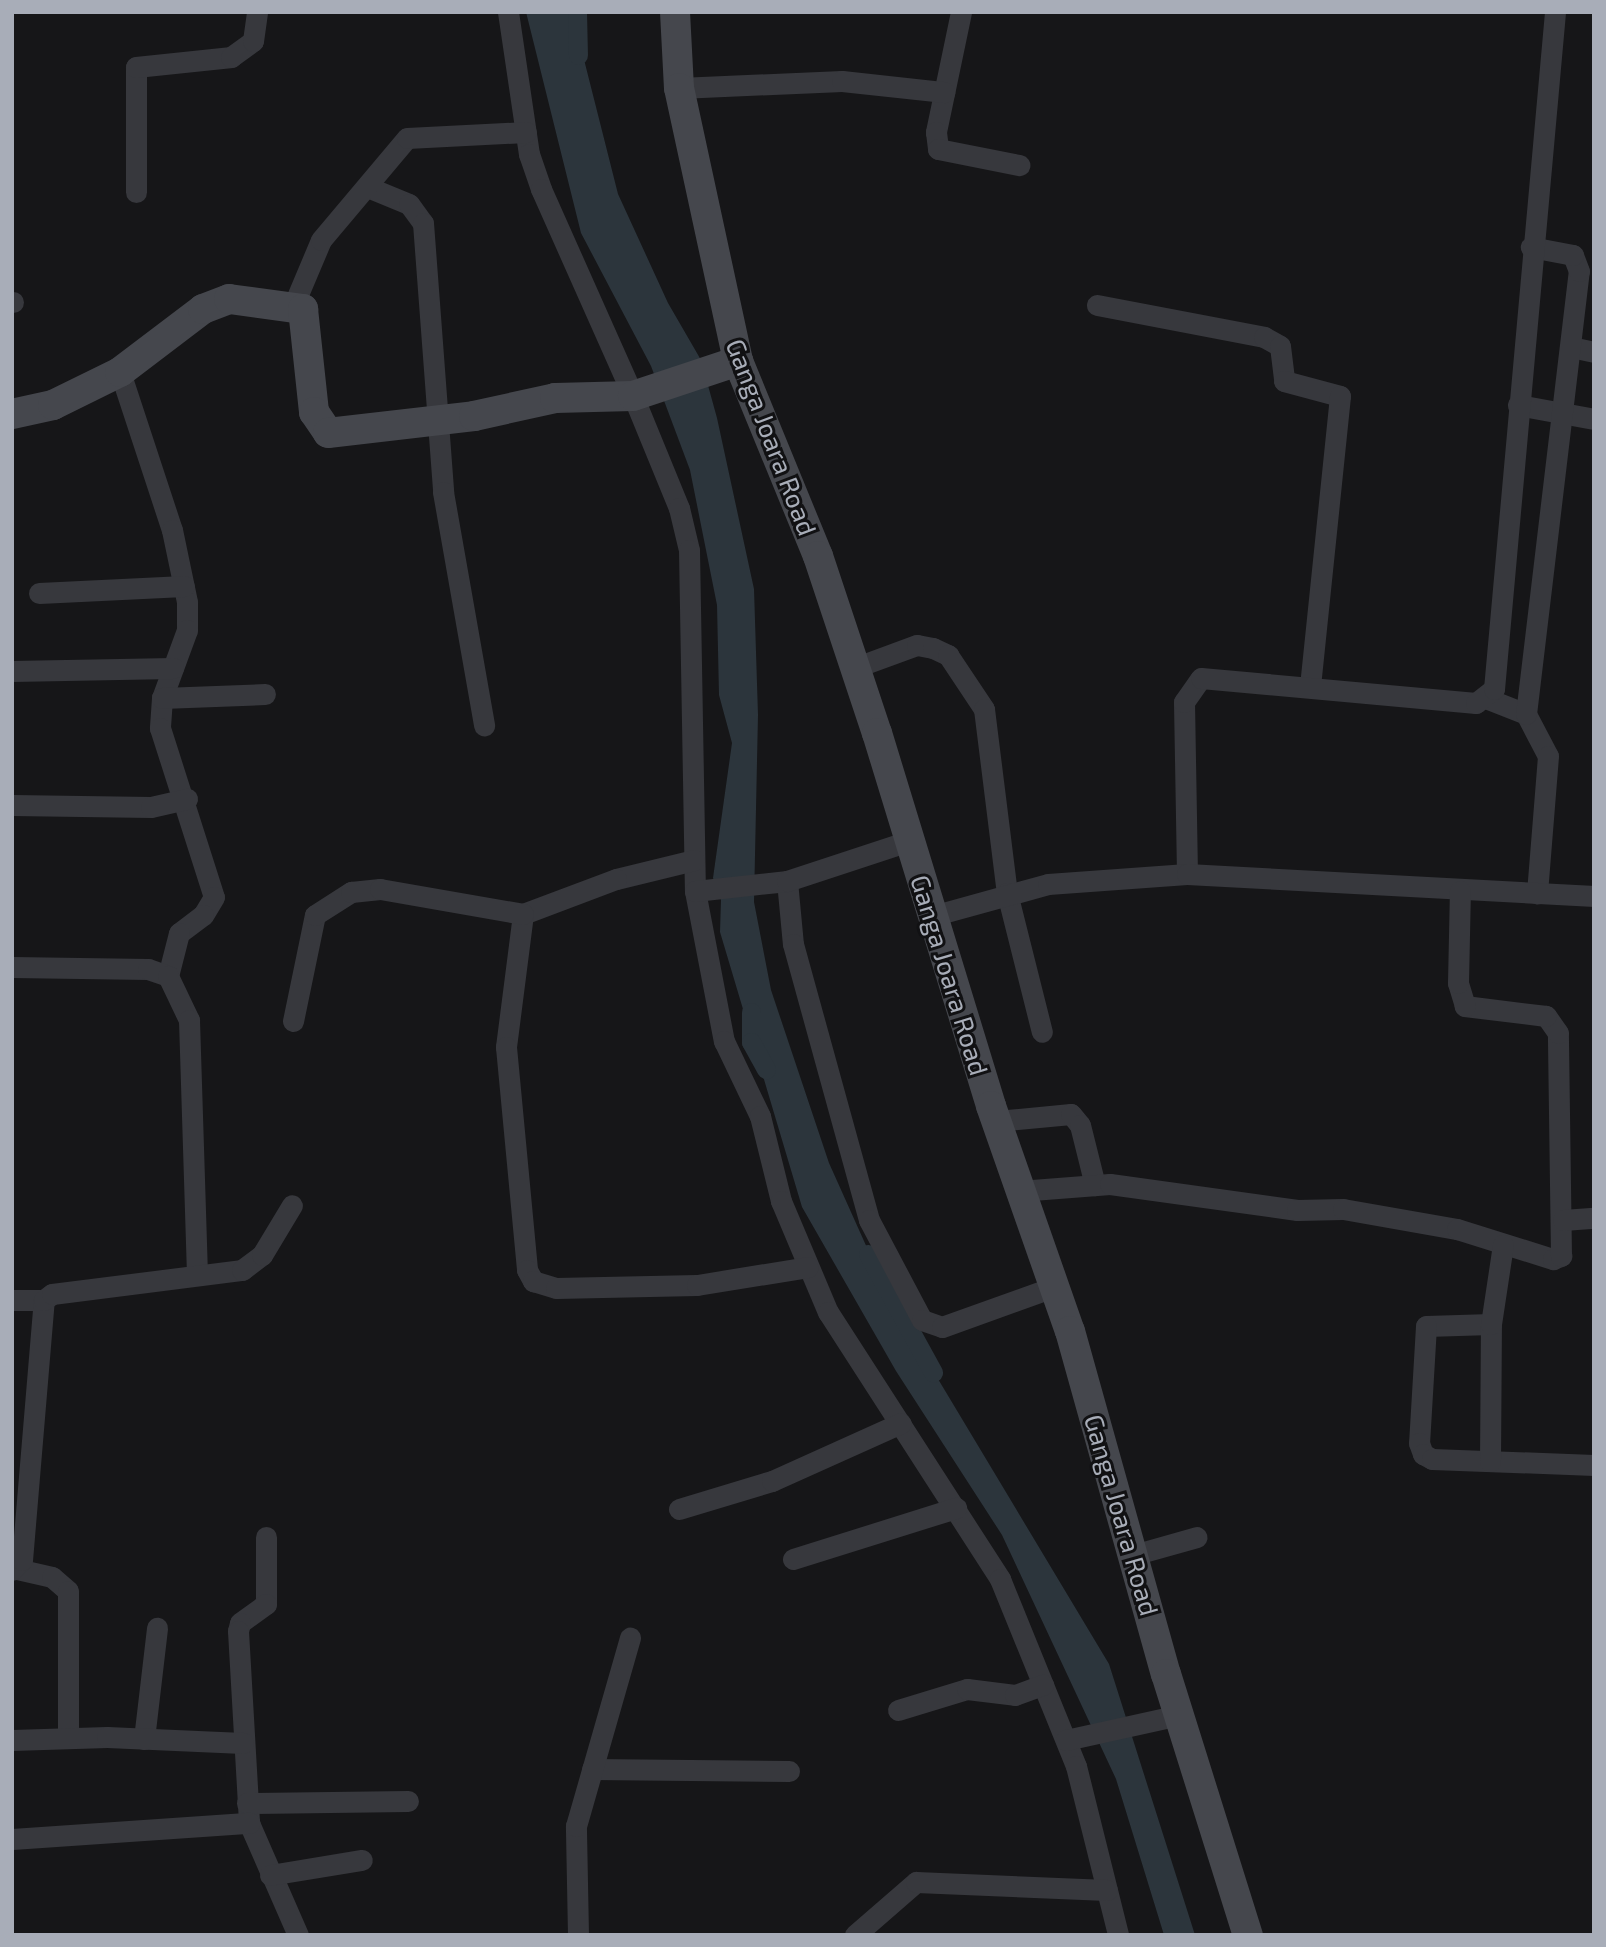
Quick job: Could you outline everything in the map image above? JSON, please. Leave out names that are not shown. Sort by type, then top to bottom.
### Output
[{"type":"main road","name":"Ganga Joara Road","points":[[675,12],[679,88],[726,366],[818,556],[996,1121],[1053,1287],[1179,1715],[1248,1935]]},
{"type":"main road","points":[[12,414],[54,405],[120,372],[214,302],[295,304],[306,317],[314,412],[328,433],[442,420],[555,398],[641,393],[726,366]]},
{"type":"street","points":[[136,192],[136,67],[232,57],[253,41],[257,12]]},
{"type":"street","points":[[509,12],[526,132],[541,189],[641,393],[690,550],[695,891],[724,1041],[760,1116],[781,1201],[828,1312],[1000,1579],[1066,1740],[1118,1935]]},
{"type":"street","points":[[961,12],[936,132],[938,149],[1019,165]]},
{"type":"street","points":[[1488,699],[1497,674],[1531,247],[1555,12]]},
{"type":"street","points":[[679,88],[842,81],[944,92]]},
{"type":"street","points":[[295,304],[321,240],[370,188],[407,138],[526,132]]},
{"type":"street","points":[[370,188],[408,204],[424,223],[442,420],[445,508],[484,725]]},
{"type":"street","points":[[1531,247],[1573,255],[1578,261],[1585,288],[1571,347],[1526,714],[1548,756],[1537,894]]},
{"type":"street","points":[[1097,305],[1264,337],[1280,345],[1284,382],[1340,396],[1310,686]]},
{"type":"street","points":[[1571,347],[1594,352]]},
{"type":"street","points":[[120,372],[172,530],[184,586],[187,630],[162,698],[160,728],[187,799],[214,897],[203,915],[179,933],[168,975],[189,1020],[197,1275]]},
{"type":"street","points":[[1518,405],[1594,419]]},
{"type":"street","points":[[39,593],[184,586]]},
{"type":"street","points":[[854,668],[917,645],[948,656],[989,723],[1007,893],[1042,1032]]},
{"type":"street","points":[[12,671],[173,668]]},
{"type":"street","points":[[1187,874],[1184,702],[1189,688],[1212,677],[1476,703],[1488,699],[1526,714]]},
{"type":"street","points":[[162,698],[265,694]]},
{"type":"street","points":[[12,805],[151,807],[187,799]]},
{"type":"street","points":[[695,891],[787,881],[909,841]]},
{"type":"street","points":[[293,1021],[315,915],[351,892],[380,889],[523,914],[616,879],[694,860]]},
{"type":"street","points":[[932,916],[1007,893],[1048,884],[1187,874],[1594,897]]},
{"type":"street","points":[[787,881],[793,944],[869,1220],[922,1320],[942,1327],[1053,1287]]},
{"type":"street","points":[[1019,1191],[1095,1185],[1297,1210],[1354,1211],[1457,1229],[1553,1259],[1564,1247],[1554,1021],[1465,1006],[1458,983],[1460,891]]},
{"type":"street","points":[[523,914],[506,1046],[524,1255],[533,1280],[555,1288],[678,1286],[808,1267]]},
{"type":"street","points":[[12,967],[149,969],[168,975]]},
{"type":"street","points":[[996,1121],[1071,1114],[1080,1125],[1095,1185]]},
{"type":"street","points":[[12,1300],[44,1300],[52,1294],[254,1265],[292,1205]]},
{"type":"street","points":[[1563,1220],[1594,1217]]},
{"type":"street","points":[[1490,1461],[1491,1324],[1503,1245]]},
{"type":"street","points":[[44,1300],[15,1570],[52,1577],[68,1591],[68,1738]]},
{"type":"street","points":[[1491,1324],[1426,1326],[1419,1443],[1432,1459],[1594,1465]]},
{"type":"street","points":[[678,1509],[772,1481],[901,1423]]},
{"type":"street","points":[[793,1559],[956,1508]]},
{"type":"street","points":[[266,1537],[266,1604],[240,1623],[238,1631],[248,1813],[270,1875],[298,1935]]},
{"type":"street","points":[[1133,1555],[1197,1537]]},
{"type":"street","points":[[144,1739],[157,1628]]},
{"type":"street","points":[[578,1935],[576,1826],[630,1638]]},
{"type":"street","points":[[898,1710],[967,1689],[1015,1695],[1043,1685]]},
{"type":"street","points":[[1066,1740],[1179,1715]]},
{"type":"street","points":[[12,1741],[68,1738],[243,1743]]},
{"type":"street","points":[[592,1769],[789,1771]]},
{"type":"street","points":[[12,1839],[248,1813],[408,1801]]},
{"type":"street","points":[[270,1875],[362,1860]]},
{"type":"street","points":[[855,1935],[916,1882],[1107,1890]]},
{"type":"shaded area","points":[[526,12],[572,12],[618,194],[668,303],[701,360],[717,418],[754,589],[758,715],[754,902],[771,990],[829,1163],[890,1299],[1109,1664],[1195,1935],[1164,1935],[1116,1779],[1002,1535],[896,1371],[802,1207],[720,932],[721,900],[713,878],[732,743],[719,695],[717,605],[690,470],[651,366],[581,233]]},
{"type":"waterway","points":[[577,12],[578,55]]},
{"type":"waterway","points":[[751,1012],[751,1042],[766,1069]]},
{"type":"waterway","points":[[868,1254],[933,1372]]}]
